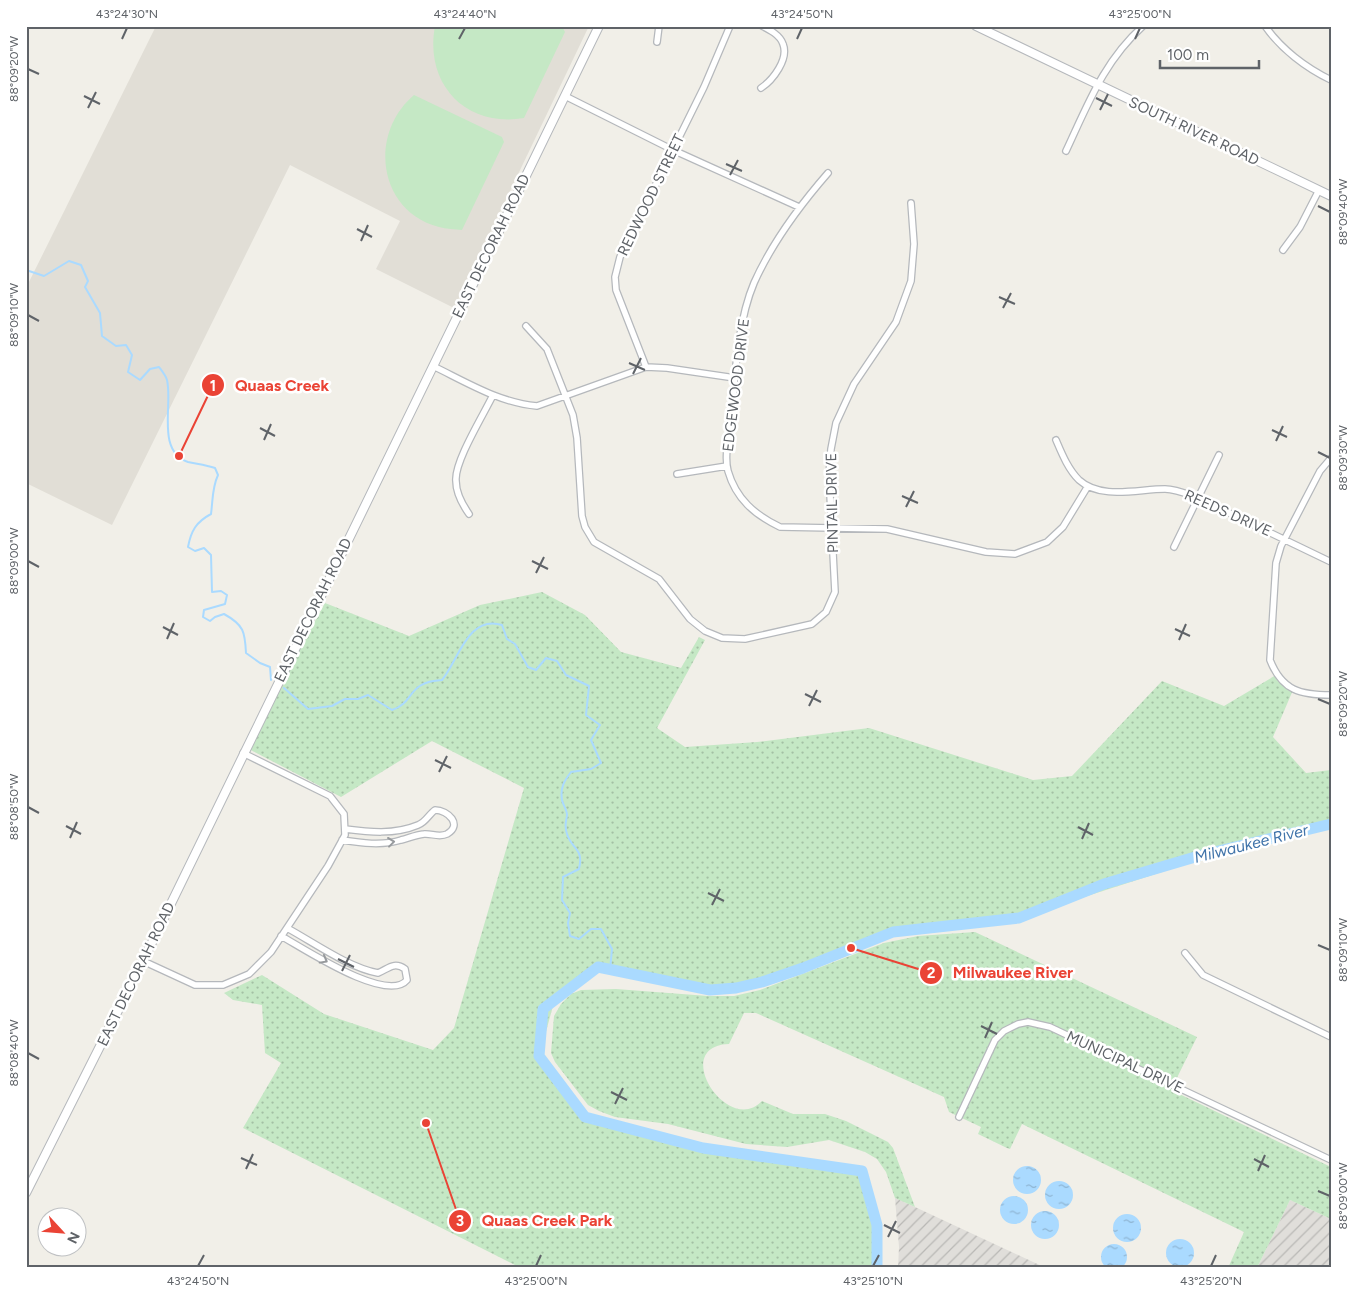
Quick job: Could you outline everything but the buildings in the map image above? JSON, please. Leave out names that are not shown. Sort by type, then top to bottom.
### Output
[{"type":"street","name":"EAST DECORAH ROAD","points":[[26,1192],[143,961],[599,26]]},
{"type":"street","points":[[657,42],[659,26]]},
{"type":"street","name":"REDWOOD STREET","points":[[646,368],[619,300],[615,277],[620,257],[704,87],[730,26]]},
{"type":"street","points":[[761,88],[770,83],[779,68],[784,52],[783,42],[773,31],[762,26]]},
{"type":"street","name":"SOUTH RIVER ROAD","points":[[976,26],[1331,196]]},
{"type":"street","points":[[1066,151],[1110,61],[1125,42],[1143,26]]},
{"type":"street","points":[[1265,26],[1274,39],[1298,59],[1331,80]]},
{"type":"street","points":[[565,96],[673,150],[799,207]]},
{"type":"street","name":"EDGEWOOD DRIVE","points":[[828,173],[799,207],[755,282],[746,305],[735,378],[727,466],[745,504],[764,520],[780,527],[887,529],[986,552],[1015,554],[1047,542],[1063,527],[1088,486]]},
{"type":"street","points":[[1283,250],[1300,227],[1319,190]]},
{"type":"street","name":"PINTAIL DRIVE","points":[[566,397],[577,438],[582,516],[585,528],[594,542],[659,579],[690,619],[705,631],[722,638],[745,639],[812,624],[826,612],[835,592],[830,475],[831,450],[836,423],[854,384],[896,322],[911,281],[914,244],[911,203]]},
{"type":"street","points":[[526,326],[547,349],[566,397]]},
{"type":"street","points":[[433,366],[493,395],[522,405],[537,406],[646,368],[667,368],[735,378]]},
{"type":"street","points":[[469,514],[458,494],[455,480],[458,466],[493,395]]},
{"type":"street","points":[[1056,440],[1068,466],[1080,481],[1088,486]]},
{"type":"street","points":[[1174,548],[1218,455]]},
{"type":"street","points":[[1331,458],[1320,471],[1285,539],[1276,563],[1270,660],[1276,675],[1293,690],[1306,694],[1331,695]]},
{"type":"street","points":[[677,474],[727,466]]},
{"type":"street","name":"REEDS DRIVE","points":[[1088,486],[1108,492],[1166,489],[1198,498],[1331,562]]},
{"type":"street","points":[[143,961],[194,985],[223,985],[249,974],[270,952],[287,928],[328,866],[342,840],[345,829],[344,814],[330,796],[243,753]]},
{"type":"street","points":[[342,840],[378,843],[400,841],[426,834],[441,836],[448,834],[453,827],[453,820],[449,814],[435,810],[418,825],[394,831],[380,833],[345,829]]},
{"type":"street","points":[[281,936],[358,979],[396,987],[403,985],[407,980],[405,969],[401,966],[389,966],[378,973],[372,972],[354,965],[287,928]]},
{"type":"street","points":[[1185,953],[1203,975],[1331,1037]]},
{"type":"street","name":"MUNICIPAL DRIVE","points":[[959,1117],[995,1040],[1018,1024],[1039,1023],[1116,1057],[1331,1160]]},
{"type":"shaded area","points":[[156,26],[589,26],[454,308],[376,269],[400,221],[290,165],[112,525],[26,483],[26,288]]},
{"type":"shaded area","points":[[895,1198],[1046,1268],[898,1268],[899,1247]]},
{"type":"shaded area","points":[[1290,1200],[1331,1219],[1331,1268],[1257,1268]]},
{"type":"green space","points":[[435,26],[562,26],[565,32],[524,118],[503,119],[484,116],[467,109],[454,98],[443,83],[436,66],[433,47]]},
{"type":"green space","points":[[414,95],[502,137],[504,142],[462,230],[439,227],[419,218],[403,205],[392,188],[386,170],[386,150],[390,130],[399,111]]},
{"type":"green space","points":[[542,592],[585,615],[621,652],[681,668],[699,637],[705,640],[657,728],[685,747],[757,742],[869,728],[1033,780],[1072,776],[1162,681],[1224,706],[1276,675],[1293,690],[1273,737],[1306,773],[1331,770],[1331,825],[1258,841],[1019,918],[893,932],[803,968],[763,982],[736,988],[710,990],[598,967],[553,1006],[539,1057],[585,1117],[703,1148],[862,1171],[877,1225],[877,1268],[521,1268],[243,1128],[281,1063],[265,1053],[262,1005],[233,1000],[224,993],[262,975],[324,1014],[433,1050],[454,1028],[524,788],[432,741],[341,797],[245,747],[325,603],[409,636],[480,605]]},
{"type":"green space","points":[[975,932],[1197,1037],[1171,1090],[1331,1167],[1331,1219],[1290,1200],[1257,1268],[1228,1268],[1244,1232],[1022,1124],[1010,1149],[1007,1148],[978,1134],[981,1127],[949,1112],[944,1097],[756,1013],[744,1013],[729,1044],[712,1048],[704,1059],[704,1072],[710,1087],[721,1099],[734,1108],[748,1109],[762,1101],[793,1114],[825,1114],[846,1121],[888,1142],[893,1148],[915,1207],[895,1198],[886,1172],[877,1159],[865,1152],[829,1140],[787,1147],[746,1144],[668,1124],[615,1117],[599,1111],[588,1105],[555,1062],[551,1053],[554,1016],[561,1004],[571,994],[581,990],[616,989],[708,996],[734,996],[760,990],[884,943],[918,936]]},
{"type":"water","points":[[1027,1166],[1037,1170],[1041,1180],[1037,1190],[1027,1194],[1017,1190],[1013,1180],[1017,1170]]},
{"type":"water","points":[[1059,1181],[1069,1185],[1073,1195],[1069,1205],[1059,1209],[1049,1205],[1045,1195],[1049,1185]]},
{"type":"water","points":[[1014,1196],[1024,1200],[1028,1210],[1024,1220],[1014,1224],[1004,1220],[1000,1210],[1004,1200]]},
{"type":"water","points":[[1045,1211],[1055,1215],[1059,1225],[1055,1235],[1045,1239],[1035,1235],[1031,1225],[1035,1215]]},
{"type":"water","points":[[1127,1214],[1137,1218],[1141,1228],[1137,1238],[1127,1242],[1117,1238],[1113,1228],[1117,1218]]},
{"type":"water","points":[[1180,1239],[1190,1243],[1194,1253],[1190,1263],[1180,1267],[1170,1263],[1166,1253],[1170,1243]]},
{"type":"water","points":[[1114,1244],[1123,1248],[1127,1257],[1123,1266],[1114,1270],[1105,1266],[1101,1257],[1105,1248]]},
{"type":"waterway","points":[[26,270],[44,276],[69,261],[81,265],[88,281],[85,287],[100,313],[102,336],[116,346],[126,345],[132,355],[128,372],[140,380],[150,369],[159,367],[165,375],[168,390],[169,438],[172,448],[178,456],[188,462],[215,468],[218,475],[211,514],[195,528],[188,547],[195,551],[204,548],[211,555],[212,592],[221,591],[227,595],[225,604],[204,610],[203,617],[210,621],[224,614],[236,622],[244,634],[246,653],[260,663],[270,667],[271,680]]},
{"type":"waterway","points":[[284,688],[308,709],[332,706],[345,699],[358,699],[368,695],[392,710],[404,703],[422,685],[442,680],[465,641],[481,626],[490,623],[502,625],[507,639],[515,644],[528,667],[536,670],[546,658],[557,661],[566,675],[589,686],[586,715],[600,725],[591,740],[601,763],[591,769],[571,772],[562,788],[562,800],[567,815],[566,831],[580,857],[579,869],[563,877],[562,900],[570,913],[568,923],[570,936],[579,939],[591,929],[601,929],[612,949],[610,970]]},
{"type":"waterway","name":"Milwaukee River","points":[[877,1268],[877,1225],[862,1171],[703,1148],[585,1117],[539,1056],[543,1009],[598,967],[710,990],[736,988],[762,982],[803,968],[893,932],[1019,918],[1104,884],[1202,855],[1331,824]]},
{"type":"place","name":"Quaas Creek","points":[[179,456]]},
{"type":"place","name":"Milwaukee River","points":[[851,948]]},
{"type":"place","name":"Quaas Creek Park","points":[[426,1123]]}]
